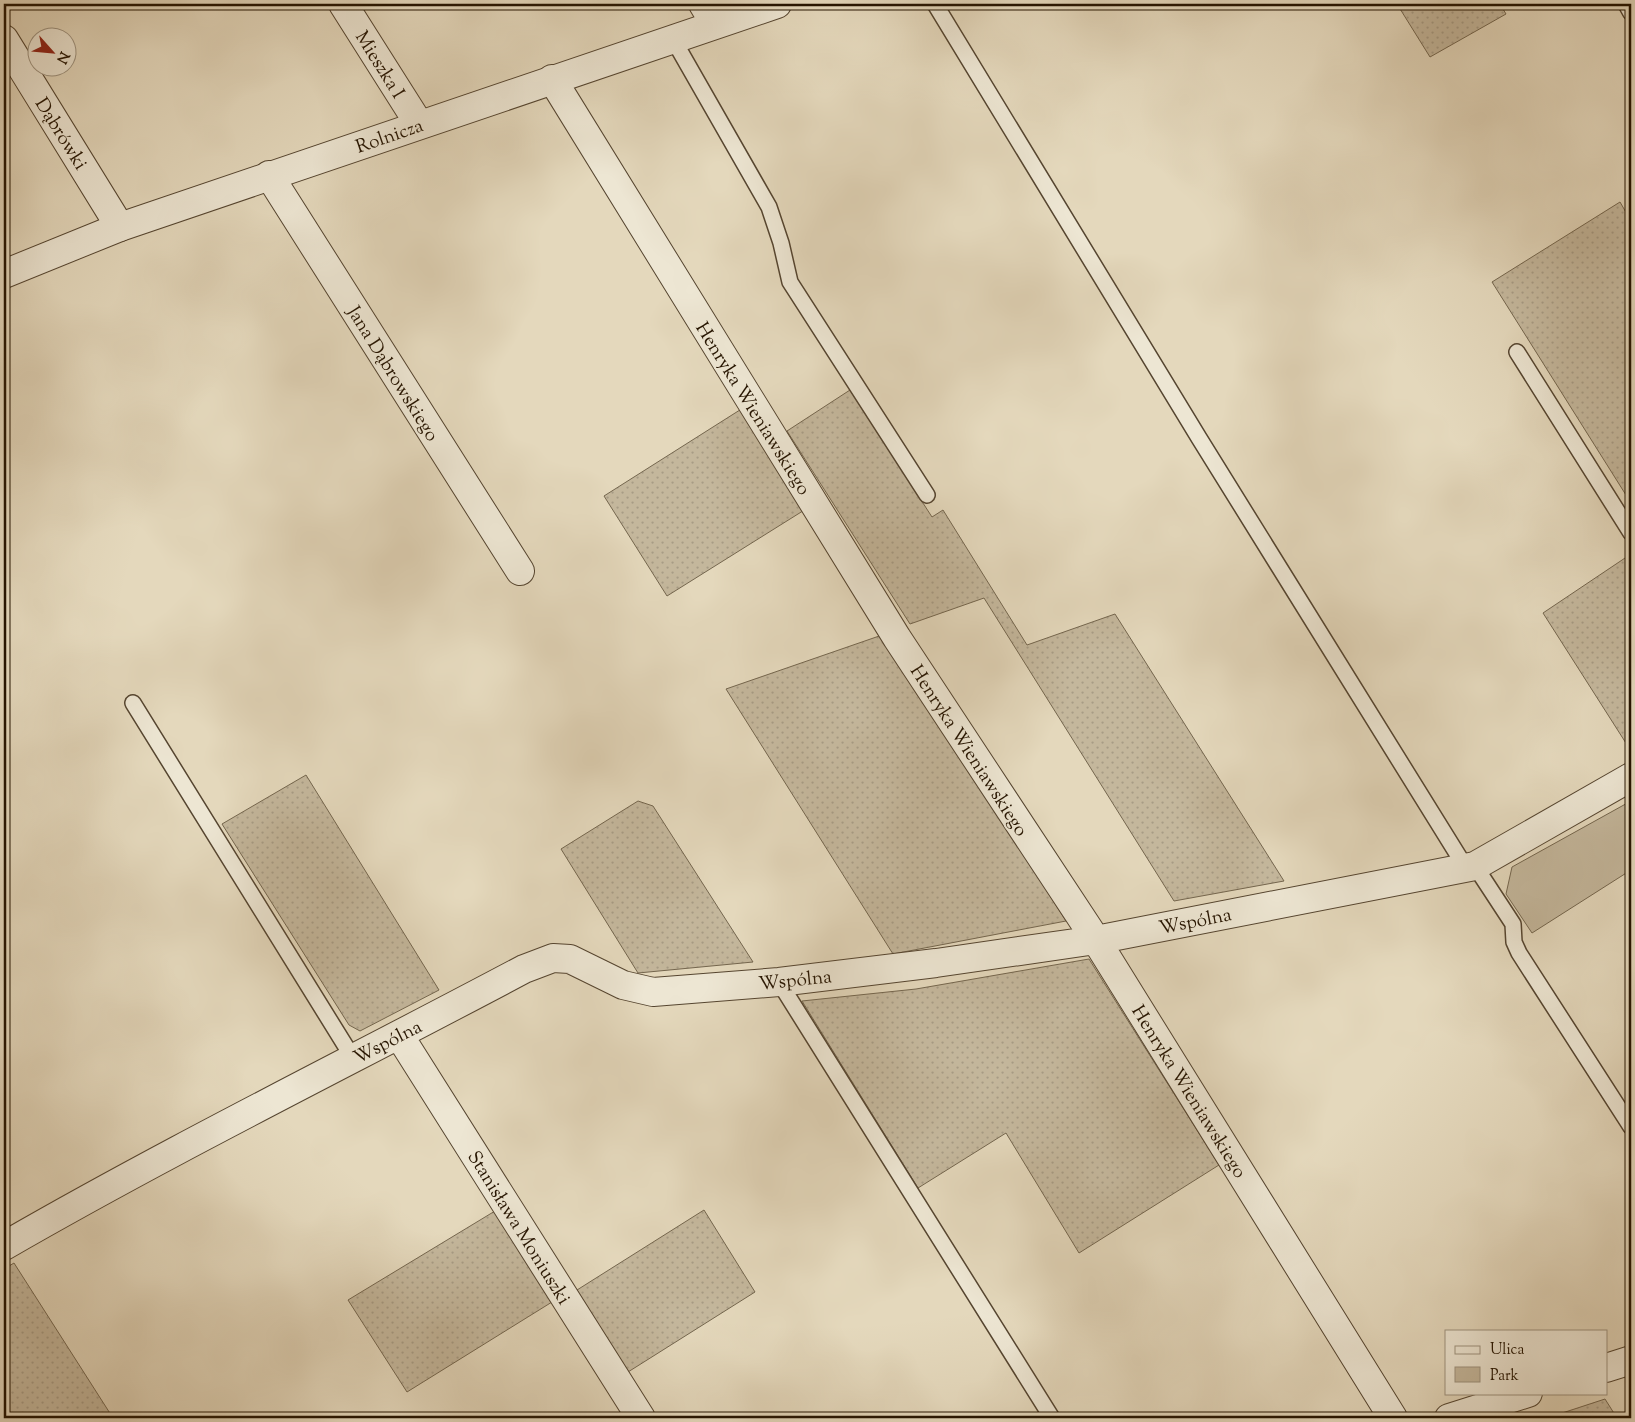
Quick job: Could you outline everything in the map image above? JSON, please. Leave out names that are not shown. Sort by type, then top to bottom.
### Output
[{"type":"street","name":"Mieszka I","points":[[343,4],[419,124]]},
{"type":"street","name":"Rolnicza","points":[[4,274],[120,227],[673,39],[709,14],[777,4]]},
{"type":"street","name":"Dąbrówki","points":[[4,39],[120,227]]},
{"type":"street","name":"Henryka Wieniawskiego","points":[[552,79],[897,638],[1096,940],[1393,1418]]},
{"type":"street","name":"Jana Dąbrowskiego","points":[[269,175],[520,571]]},
{"type":"street","name":"Wspólna","points":[[4,1246],[80,1202],[524,968],[553,958],[570,959],[623,985],[653,992],[779,982],[936,963],[1096,940],[1471,867],[1631,777]]},
{"type":"street","name":"Stanisława Moniuszki","points":[[399,1035],[641,1418]]},
{"type":"street","points":[[1608,1367],[1631,1360]]},
{"type":"street","points":[[1449,1418],[1525,1394]]},
{"type":"lane","points":[[935,4],[1194,429],[1471,867],[1513,924],[1514,942],[1519,953],[1631,1127]]},
{"type":"lane","points":[[1626,4],[1631,13]]},
{"type":"lane","points":[[673,39],[685,64],[769,207],[781,243],[790,282],[926,495]]},
{"type":"lane","points":[[1517,352],[1631,533]]},
{"type":"lane","points":[[133,703],[353,1058]]},
{"type":"lane","points":[[779,982],[1052,1418]]},
{"type":"green space","points":[[1397,4],[1500,4],[1506,14],[1430,57]]},
{"type":"green space","points":[[1620,202],[1631,221],[1631,503],[1492,282]]},
{"type":"green space","points":[[850,390],[932,517],[943,510],[1027,645],[1115,614],[1284,881],[1174,901],[984,598],[910,624],[787,431]]},
{"type":"green space","points":[[743,408],[806,509],[667,596],[604,496]]},
{"type":"green space","points":[[1631,554],[1631,751],[1543,613]]},
{"type":"green space","points":[[885,634],[1066,921],[893,954],[726,689]]},
{"type":"green space","points":[[306,775],[439,990],[360,1031],[349,1025],[222,824]]},
{"type":"green space","points":[[638,801],[653,806],[753,962],[638,973],[561,849]]},
{"type":"green space","points":[[1631,801],[1631,870],[1532,933],[1506,894],[1512,867]]},
{"type":"green space","points":[[1089,959],[1219,1165],[1079,1253],[1006,1133],[918,1188],[802,1001],[916,989]]},
{"type":"green space","points":[[704,1210],[755,1292],[628,1372],[577,1290]]},
{"type":"green space","points":[[495,1211],[552,1302],[407,1392],[348,1300]]},
{"type":"green space","points":[[14,1263],[113,1418],[4,1418],[4,1269]]},
{"type":"green space","points":[[1605,1399],[1617,1418],[1547,1418]]}]
